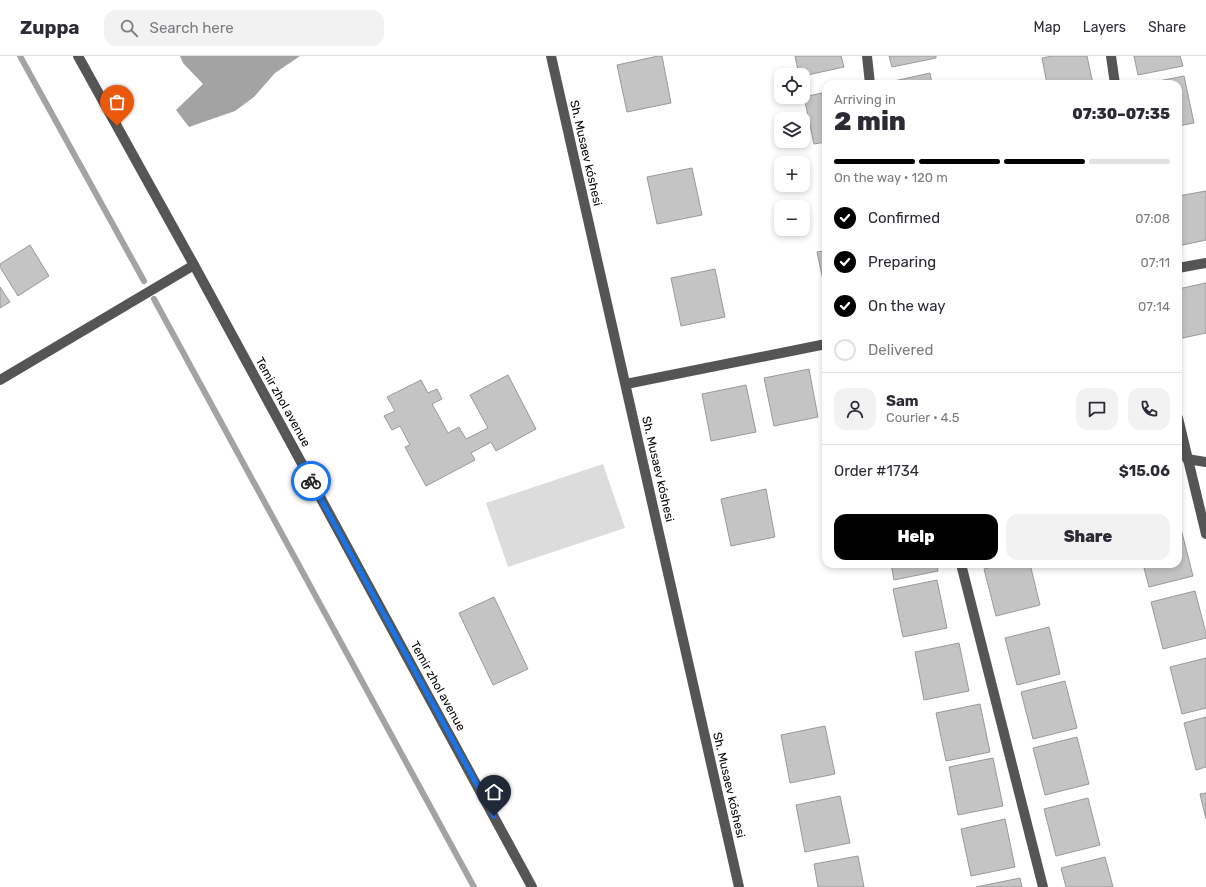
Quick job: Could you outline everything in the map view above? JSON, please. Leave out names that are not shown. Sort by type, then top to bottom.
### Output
[{"type":"street","name":"Temir zhol avenue","points":[[78,56],[194,265],[530,886]]},
{"type":"street","name":"Sh. Musaev kóshesi","points":[[551,56],[739,887]]},
{"type":"street","points":[[867,56],[870,80]]},
{"type":"street","points":[[1111,56],[1114,80]]},
{"type":"street","points":[[1182,267],[1206,262]]},
{"type":"street","points":[[0,380],[194,265]]},
{"type":"street","points":[[626,384],[822,345]]},
{"type":"street","points":[[1182,436],[1206,534]]},
{"type":"street","points":[[1187,459],[1206,462]]},
{"type":"street","points":[[962,568],[1043,887]]},
{"type":"shaded area","points":[[180,56],[300,56],[275,73],[254,97],[235,111],[189,127],[176,110],[203,84],[183,63]]},
{"type":"shaded area","points":[[603,464],[625,528],[508,567],[486,503]]},
{"type":"building","points":[[662,56],[671,103],[627,112],[617,65]]},
{"type":"building","points":[[795,56],[841,56],[844,67],[810,74],[810,68],[798,68]]},
{"type":"building","points":[[889,56],[936,56],[936,58],[892,67]]},
{"type":"building","points":[[1052,56],[1087,56],[1092,80],[1046,80],[1042,58]]},
{"type":"building","points":[[1134,56],[1180,56],[1183,66],[1138,75]]},
{"type":"building","points":[[930,73],[931,80],[898,80]]},
{"type":"building","points":[[1184,76],[1194,123],[1182,125],[1182,80],[1164,80]]},
{"type":"building","points":[[822,93],[822,143],[814,144],[810,125],[810,112],[807,112],[805,104],[810,104],[810,96]]},
{"type":"building","points":[[692,168],[702,215],[657,224],[647,177]]},
{"type":"building","points":[[1206,191],[1206,240],[1182,245],[1182,195]]},
{"type":"building","points":[[30,245],[49,276],[18,296],[0,267],[0,264]]},
{"type":"building","points":[[822,251],[822,275],[817,252]]},
{"type":"building","points":[[715,269],[725,317],[681,326],[671,278]]},
{"type":"building","points":[[1206,283],[1206,333],[1182,338],[1182,288]]},
{"type":"building","points":[[0,287],[10,302],[0,308]]},
{"type":"building","points":[[809,369],[818,417],[774,426],[764,378]]},
{"type":"building","points":[[508,375],[536,429],[496,451],[491,442],[471,453],[475,460],[426,486],[405,447],[410,445],[400,426],[392,430],[384,416],[395,411],[387,397],[421,380],[428,393],[437,389],[442,399],[432,404],[448,433],[459,427],[466,439],[488,428],[470,395]]},
{"type":"building","points":[[746,385],[756,432],[711,441],[702,394]]},
{"type":"building","points":[[766,489],[775,537],[731,546],[721,499]]},
{"type":"building","points":[[1182,533],[1193,576],[1149,587],[1144,568],[1182,568]]},
{"type":"building","points":[[892,568],[938,568],[938,571],[894,580]]},
{"type":"building","points":[[1031,568],[1040,605],[996,616],[984,569]]},
{"type":"building","points":[[937,580],[947,628],[903,637],[893,589]]},
{"type":"building","points":[[1195,591],[1206,638],[1163,649],[1151,602]]},
{"type":"building","points":[[494,597],[528,669],[493,685],[459,613]]},
{"type":"building","points":[[1049,627],[1060,674],[1017,685],[1005,638]]},
{"type":"building","points":[[959,643],[969,691],[924,700],[915,652]]},
{"type":"building","points":[[1206,658],[1206,708],[1182,714],[1170,667]]},
{"type":"building","points":[[1065,681],[1077,728],[1033,739],[1021,692]]},
{"type":"building","points":[[980,704],[990,752],[946,761],[936,713]]},
{"type":"building","points":[[1206,717],[1206,767],[1196,770],[1184,723]]},
{"type":"building","points":[[825,726],[835,774],[790,783],[781,735]]},
{"type":"building","points":[[1077,737],[1089,784],[1045,795],[1033,748]]},
{"type":"building","points":[[993,758],[1003,806],[958,815],[949,767]]},
{"type":"building","points":[[1206,793],[1206,819],[1200,794]]},
{"type":"building","points":[[840,796],[850,843],[805,852],[796,805]]},
{"type":"building","points":[[1088,798],[1100,845],[1056,856],[1044,809]]},
{"type":"building","points":[[1005,819],[1015,867],[971,876],[961,829]]},
{"type":"building","points":[[858,856],[864,887],[818,887],[814,864]]},
{"type":"building","points":[[1105,857],[1113,887],[1066,887],[1061,868]]},
{"type":"building","points":[[1020,878],[1022,887],[976,887]]},
{"type":"waterway","points":[[20,56],[144,281]]},
{"type":"waterway","points":[[154,299],[474,887]]},
{"type":"way so far","points":[[117,126],[311,481]]},
{"type":"route","points":[[311,481],[494,816]]}]
